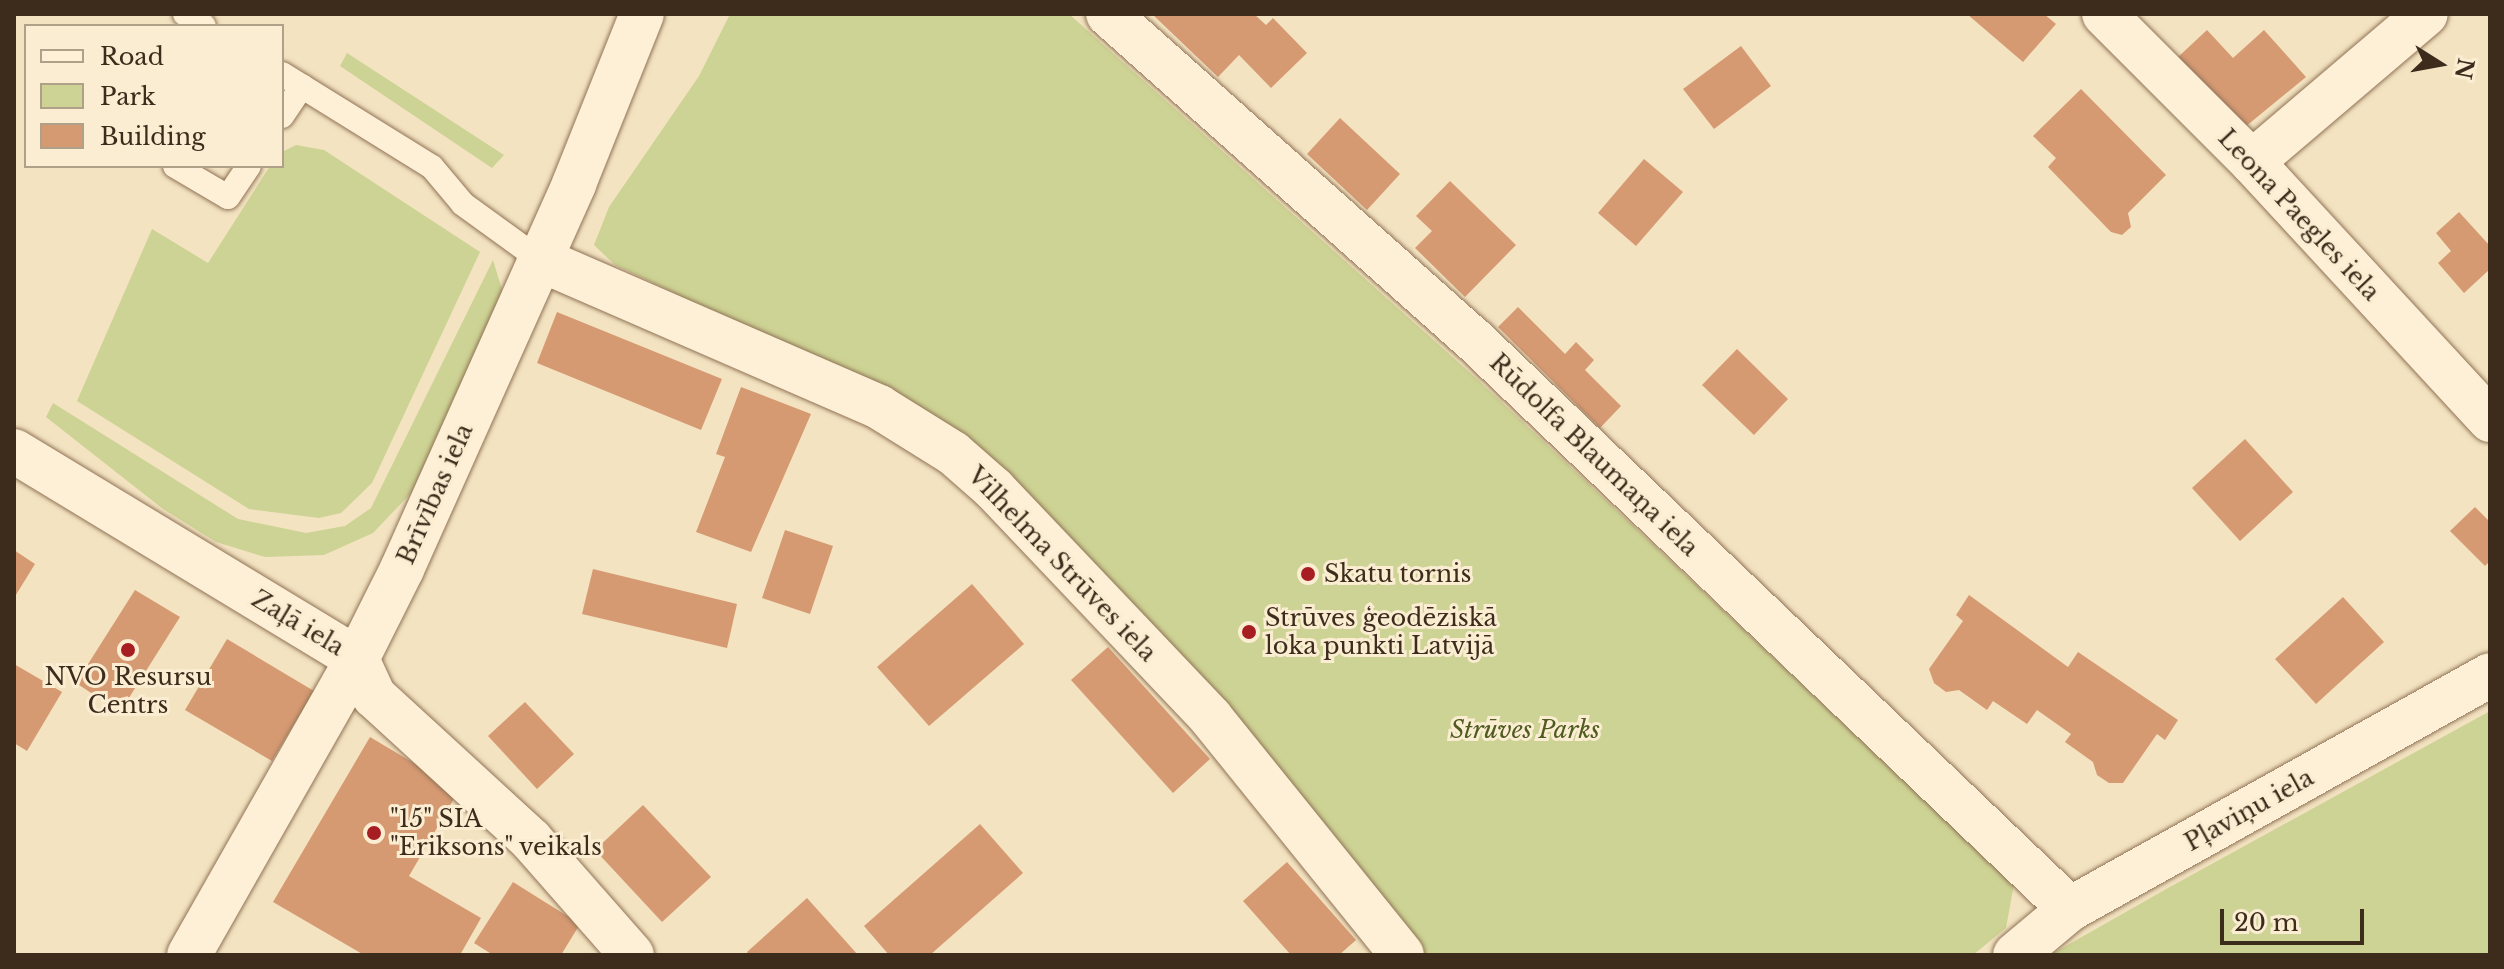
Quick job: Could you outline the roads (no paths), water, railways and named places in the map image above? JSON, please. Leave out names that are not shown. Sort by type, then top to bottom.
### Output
[{"type":"street","name":"Brīvības iela","points":[[189,955],[357,659],[539,259],[642,14]]},
{"type":"street","name":"Rūdolfa Blaumaņa iela","points":[[1108,14],[1474,340],[2070,909]]},
{"type":"street","name":"Leona Paegles iela","points":[[2104,14],[2252,162],[2490,420]]},
{"type":"street","points":[[2252,162],[2426,14]]},
{"type":"street","name":"Vilhelma Strūves iela","points":[[539,259],[879,407],[953,453],[994,489],[1211,718],[1402,955]]},
{"type":"street","name":"Zaļā iela","points":[[14,451],[357,659],[374,696],[531,840],[632,955]]},
{"type":"street","name":"Pļaviņu iela","points":[[2015,955],[2070,909],[2490,675]]},
{"type":"lane","points":[[284,109],[292,80],[432,167],[463,204],[539,259]]},
{"type":"lane","points":[[178,168],[228,197],[248,168]]},
{"type":"place","name":"Skatu tornis","points":[[1308,574]]},
{"type":"place","name":"Strūves ģeodēziskā loka punkti Latvijā","points":[[1249,632]]},
{"type":"place","name":"NVO Resursu Centrs","points":[[128,650]]},
{"type":"place","name":"\"15\" SIA \"Eriksons\" veikals","points":[[374,833]]},
{"type":"park label","name":"Strūves Parks","points":[[1525,730]]}]
